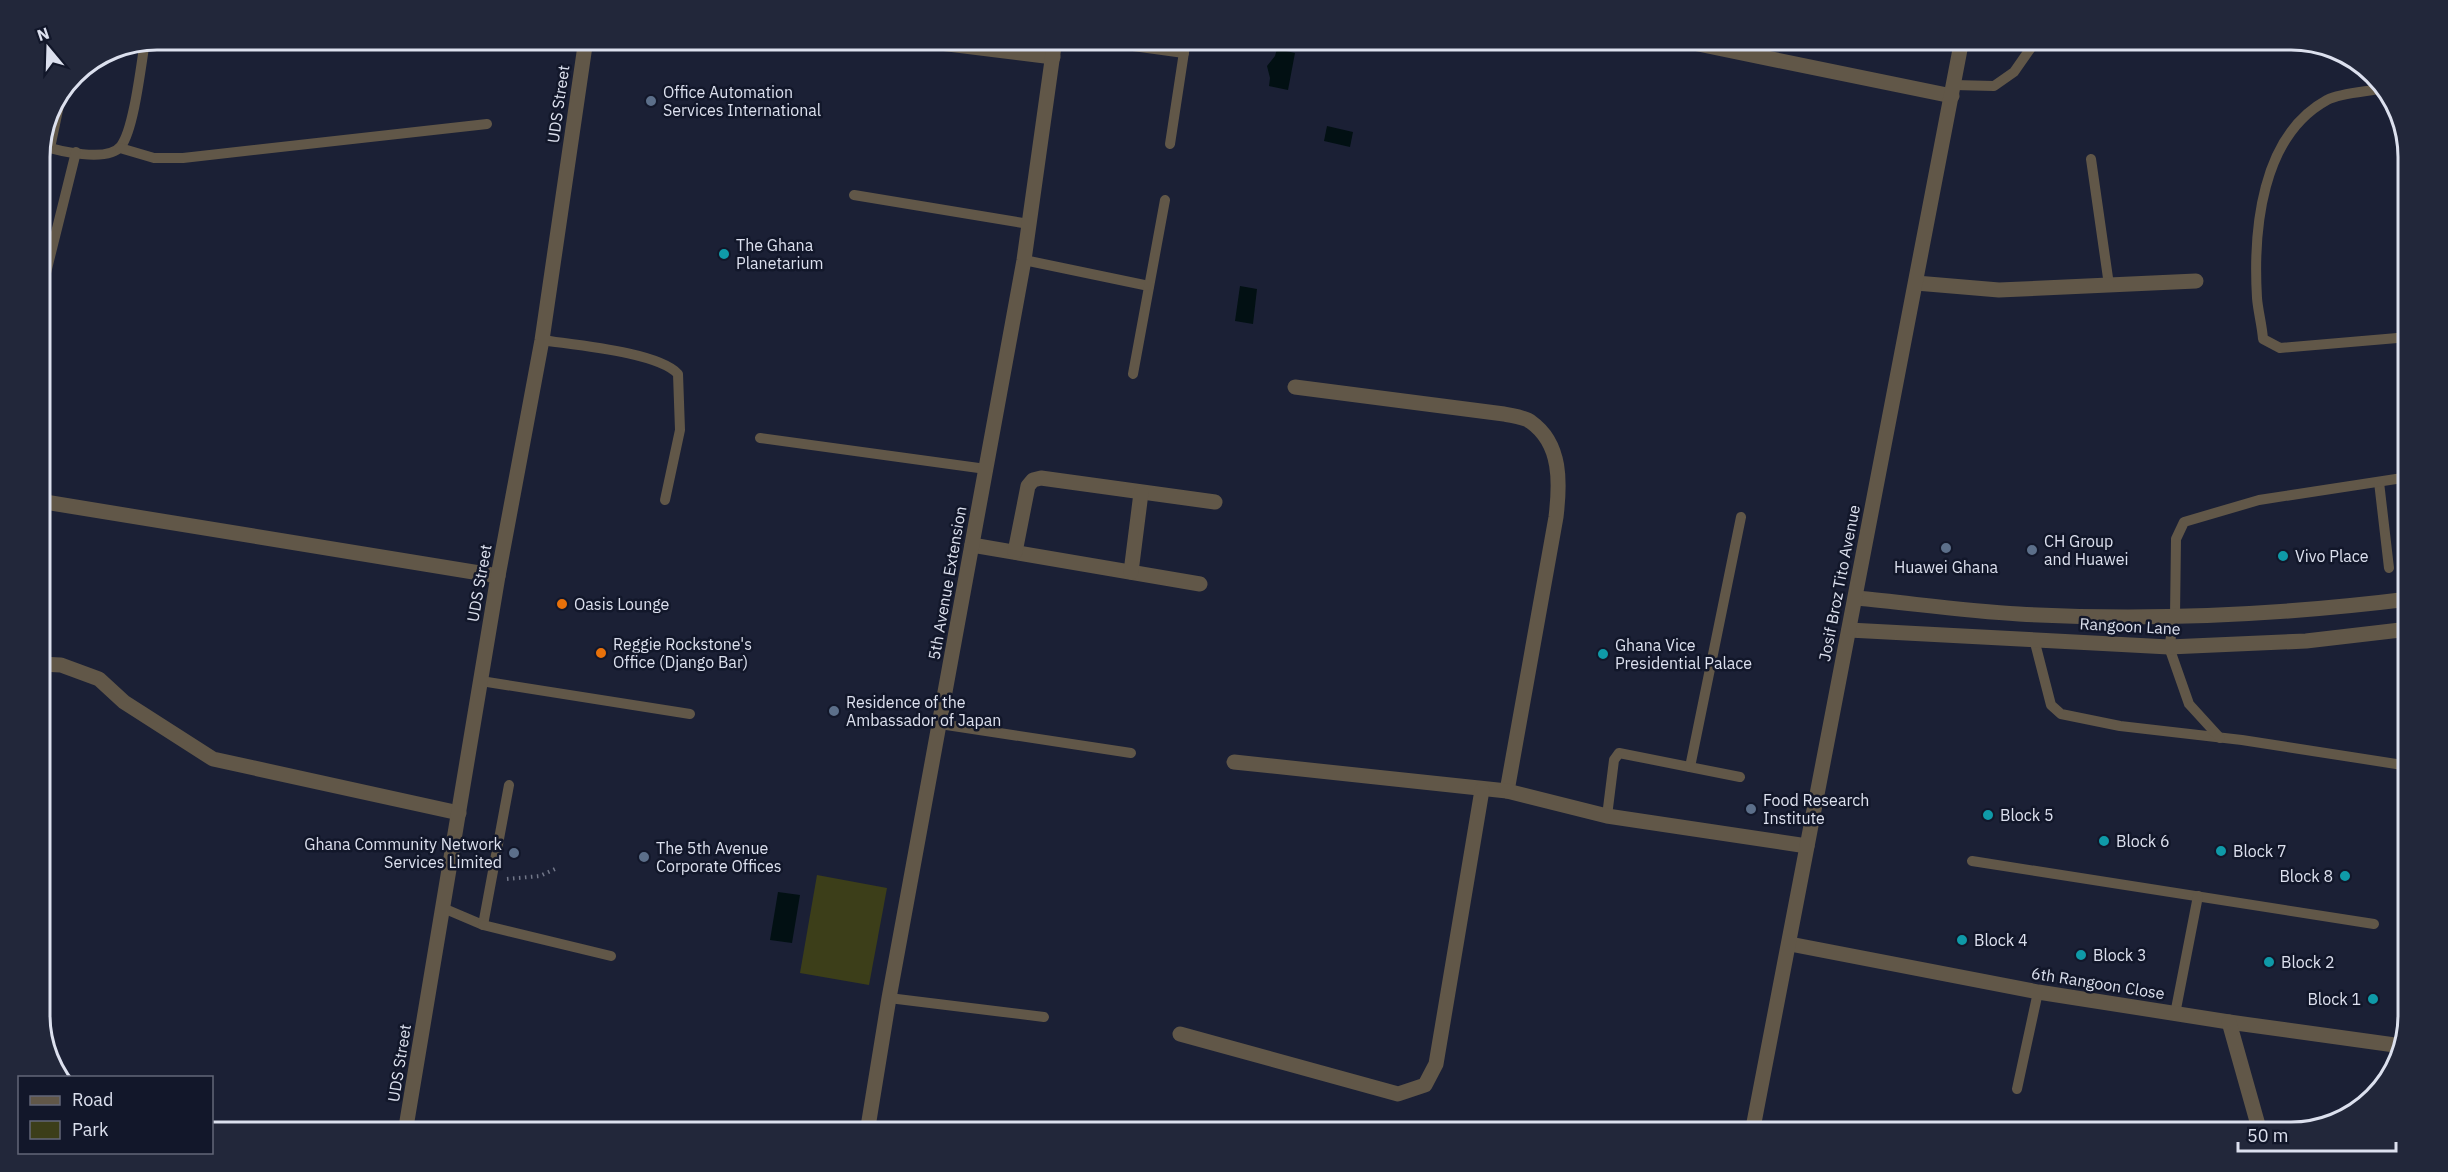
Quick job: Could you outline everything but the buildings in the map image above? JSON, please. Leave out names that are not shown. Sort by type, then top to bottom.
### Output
[{"type":"street","name":"UDS Street","points":[[407,1122],[498,576],[542,340],[584,50]]},
{"type":"street","points":[[997,50],[1053,57]]},
{"type":"street","name":"5th Avenue Extension","points":[[869,1122],[889,998],[1024,260],[1054,50]]},
{"type":"street","points":[[1733,50],[1953,91]]},
{"type":"street","name":"Josif Broz Tito Avenue","points":[[1754,1122],[1960,50]]},
{"type":"street","points":[[1916,283],[1999,290],[2196,281]]},
{"type":"street","points":[[1295,387],[1504,414],[1530,421],[1549,442],[1557,468],[1557,508],[1507,791]]},
{"type":"street","points":[[1015,552],[1028,486],[1033,480],[1041,478],[1215,502]]},
{"type":"street","points":[[1131,572],[1141,493]]},
{"type":"street","points":[[50,503],[498,576]]},
{"type":"street","points":[[972,545],[1200,584]]},
{"type":"street","name":"Rangoon Lane","points":[[1856,598],[2019,614],[2175,616],[2360,605],[2398,600]]},
{"type":"street","name":"Rangoon Lane","points":[[1850,630],[2169,647],[2306,641],[2398,630]]},
{"type":"street","points":[[50,664],[61,665],[99,679],[124,702],[213,759],[459,813]]},
{"type":"street","points":[[1234,762],[1507,791],[1607,816],[1807,846]]},
{"type":"street","points":[[1180,1034],[1398,1094],[1425,1085],[1436,1064],[1482,790]]},
{"type":"street","name":"6th Rangoon Close","points":[[1790,944],[2037,992],[2394,1045]]},
{"type":"street","points":[[2229,1022],[2257,1122]]},
{"type":"lane","points":[[50,147],[103,156],[120,148],[127,132],[144,50]]},
{"type":"lane","points":[[1162,50],[1184,53]]},
{"type":"lane","points":[[1170,144],[1184,50]]},
{"type":"lane","points":[[1953,91],[1994,86],[2014,72],[2029,50]]},
{"type":"lane","points":[[2375,90],[2328,99],[2297,122],[2276,156],[2260,209],[2257,299],[2263,339],[2280,348],[2398,338]]},
{"type":"lane","points":[[120,148],[154,158],[183,158],[487,124]]},
{"type":"lane","points":[[50,257],[76,152]]},
{"type":"lane","points":[[2091,159],[2109,285]]},
{"type":"lane","points":[[854,195],[1029,224]]},
{"type":"lane","points":[[1133,374],[1165,200]]},
{"type":"lane","points":[[1024,260],[1149,286]]},
{"type":"lane","points":[[542,340],[645,357],[672,367],[678,374],[680,430],[665,500]]},
{"type":"lane","points":[[760,438],[986,469]]},
{"type":"lane","points":[[2220,738],[2189,704],[2169,647],[2175,616],[2176,539],[2184,522],[2259,500],[2398,479]]},
{"type":"lane","points":[[2379,482],[2389,567]]},
{"type":"lane","points":[[1690,767],[1741,517]]},
{"type":"lane","points":[[2034,639],[2051,705],[2061,714],[2130,728],[2220,738],[2398,763]]},
{"type":"lane","points":[[481,681],[690,714]]},
{"type":"lane","points":[[940,724],[1131,753]]},
{"type":"lane","points":[[1607,816],[1614,760],[1619,753],[1740,777]]},
{"type":"lane","points":[[483,925],[509,785]]},
{"type":"lane","points":[[1972,861],[2374,924]]},
{"type":"lane","points":[[2175,1014],[2198,896]]},
{"type":"lane","points":[[443,908],[483,925],[611,956]]},
{"type":"lane","points":[[2017,1089],[2037,992]]},
{"type":"lane","points":[[889,998],[1044,1017]]},
{"type":"path","points":[[492,880],[540,876],[555,869]]},
{"type":"green space","points":[[817,875],[887,888],[869,985],[800,973]]},
{"type":"shaded area","points":[[1277,50],[1295,53],[1288,90],[1269,86],[1267,66]]},
{"type":"shaded area","points":[[1327,126],[1353,132],[1350,147],[1324,141]]},
{"type":"shaded area","points":[[1240,286],[1257,289],[1253,324],[1235,321]]},
{"type":"shaded area","points":[[778,892],[800,895],[792,943],[770,940]]},
{"type":"place","name":"Office Automation Services International","points":[[651,101]]},
{"type":"place","name":"The Ghana Planetarium","points":[[724,254]]},
{"type":"place","name":"Huawei Ghana","points":[[1946,548]]},
{"type":"place","name":"CH Group and Huawei","points":[[2032,550]]},
{"type":"place","name":"Vivo Place","points":[[2283,556]]},
{"type":"place","name":"Oasis Lounge","points":[[562,604]]},
{"type":"place","name":"Reggie Rockstone's Office (Django Bar)","points":[[601,653]]},
{"type":"place","name":"Ghana Vice Presidential Palace","points":[[1603,654]]},
{"type":"place","name":"Residence of the Ambassador of Japan","points":[[834,711]]},
{"type":"place","name":"Food Research Institute","points":[[1751,809]]},
{"type":"place","name":"Block 5","points":[[1988,815]]},
{"type":"place","name":"Block 6","points":[[2104,841]]},
{"type":"place","name":"Block 7","points":[[2221,851]]},
{"type":"place","name":"Ghana Community Network Services Limited","points":[[514,853]]},
{"type":"place","name":"The 5th Avenue Corporate Offices","points":[[644,857]]},
{"type":"place","name":"Block 8","points":[[2345,876]]},
{"type":"place","name":"Block 4","points":[[1962,940]]},
{"type":"place","name":"Block 3","points":[[2081,955]]},
{"type":"place","name":"Block 2","points":[[2269,962]]},
{"type":"place","name":"Block 1","points":[[2373,999]]}]
